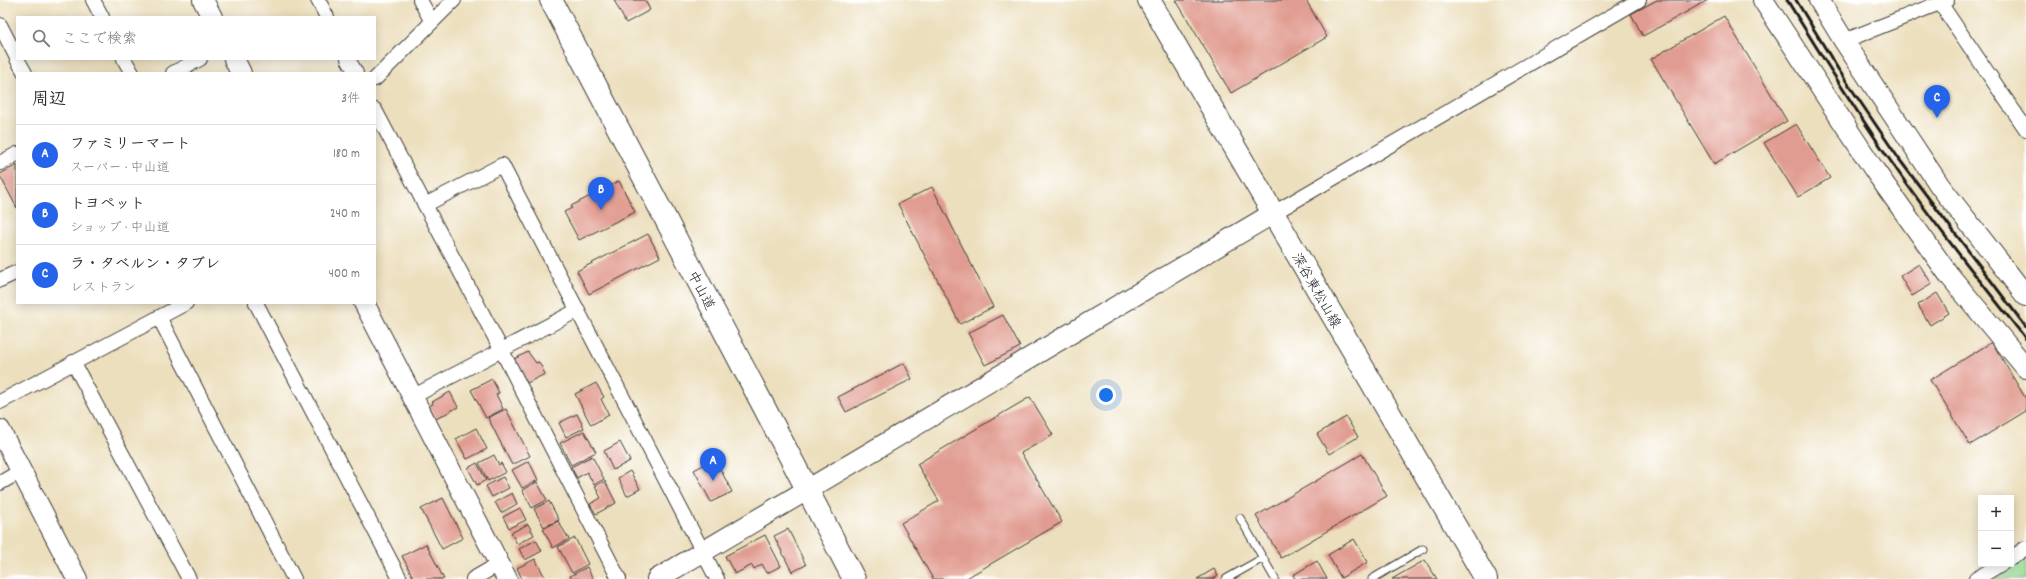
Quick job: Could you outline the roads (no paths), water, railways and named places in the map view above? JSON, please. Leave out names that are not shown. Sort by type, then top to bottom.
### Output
[{"type":"main road","name":"中山道","points":[[551,0],[855,578]]},
{"type":"main road","name":"深谷東松山線","points":[[1148,0],[1486,579]]},
{"type":"street","points":[[93,0],[101,16]]},
{"type":"street","points":[[203,0],[211,16]]},
{"type":"street","points":[[318,0],[326,16]]},
{"type":"street","points":[[420,0],[432,22]]},
{"type":"street","points":[[376,78],[454,0]]},
{"type":"street","points":[[657,579],[809,491],[1272,214],[1639,0]]},
{"type":"street","points":[[1763,0],[1875,171],[1930,249],[1949,275],[2026,368]]},
{"type":"street","points":[[1819,0],[1844,41],[1940,186],[2026,296]]},
{"type":"street","points":[[1844,41],[1944,1],[2026,129]]},
{"type":"street","points":[[0,25],[16,57]]},
{"type":"street","points":[[18,60],[24,72]]},
{"type":"street","points":[[125,60],[131,72]]},
{"type":"street","points":[[175,72],[198,60]]},
{"type":"street","points":[[234,60],[240,72]]},
{"type":"street","points":[[349,60],[355,72]]},
{"type":"street","points":[[376,112],[501,349],[619,579]]},
{"type":"street","points":[[0,163],[16,155]]},
{"type":"street","points":[[425,205],[502,165],[717,579]]},
{"type":"street","points":[[0,280],[16,272]]},
{"type":"street","points":[[0,402],[184,304]]},
{"type":"street","points":[[257,304],[400,579]]},
{"type":"street","points":[[365,304],[503,571],[473,579]]},
{"type":"street","points":[[412,396],[578,310]]},
{"type":"street","points":[[159,317],[294,579]]},
{"type":"street","points":[[73,362],[189,579]]},
{"type":"street","points":[[0,430],[77,579]]},
{"type":"street","points":[[0,483],[21,471]]},
{"type":"street","points":[[2014,556],[2026,548]]},
{"type":"street","points":[[1976,579],[1995,567]]},
{"type":"lane","points":[[1240,518],[1275,579]]},
{"type":"lane","points":[[1372,579],[1423,549]]},
{"type":"lane","points":[[1226,579],[1263,558]]},
{"type":"railway","points":[[1787,0],[1851,103],[1908,186],[2026,339]]},
{"type":"railway","points":[[1796,0],[1838,69],[1899,159],[2026,327]]},
{"type":"place","name":"ラ・タベルン・タブレ","points":[[1937,118]]},
{"type":"place","name":"トヨペット","points":[[601,210]]},
{"type":"place","name":"ファミリーマート","points":[[713,481]]}]
